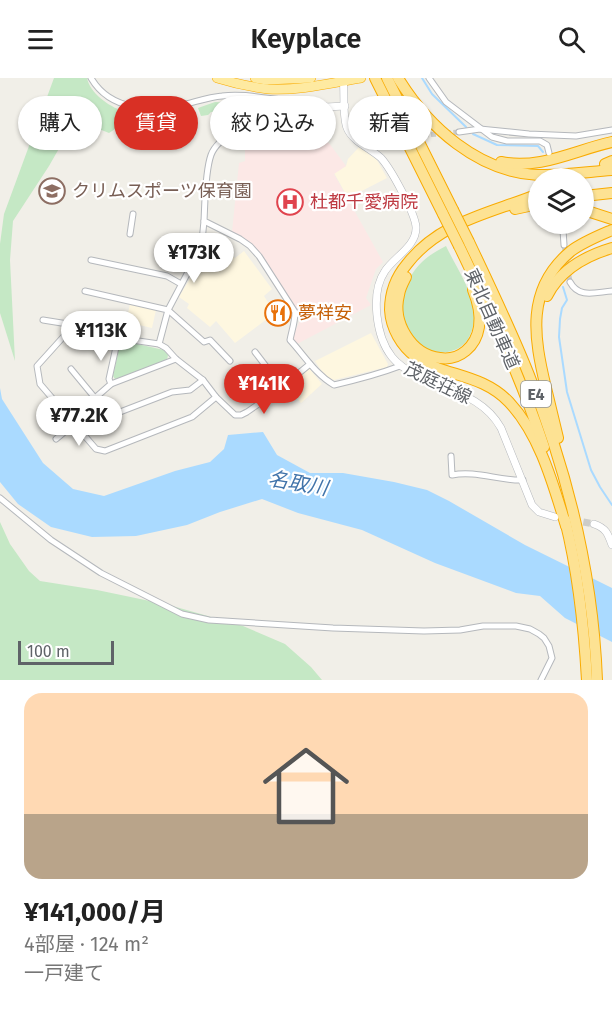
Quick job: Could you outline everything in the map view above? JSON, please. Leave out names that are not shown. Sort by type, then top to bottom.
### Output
[{"type":"highway","points":[[217,78],[270,89],[304,87],[361,78]]},
{"type":"highway","points":[[255,78],[267,80],[311,78]]},
{"type":"highway","points":[[389,82],[406,151],[445,214],[461,245],[477,300],[480,319],[479,328],[468,350],[455,357],[440,358],[424,353],[406,336],[399,320],[397,302],[406,277],[417,261],[444,238],[457,230],[484,219],[528,208]]},
{"type":"highway","points":[[389,82],[414,102],[438,128],[462,147],[492,165],[525,174],[561,175],[610,165]]},
{"type":"highway","name":"東北自動車道","points":[[389,82],[445,214],[517,346],[542,408],[585,554],[597,680]]},
{"type":"highway","points":[[462,147],[492,160],[525,165],[612,142]]},
{"type":"highway","points":[[594,189],[612,187]]},
{"type":"highway","points":[[594,195],[612,193]]},
{"type":"highway","points":[[528,199],[468,219],[432,239],[401,271],[393,288],[390,305],[394,329],[402,343],[415,356],[485,384],[503,396],[519,413],[536,442],[566,526]]},
{"type":"highway","points":[[594,213],[612,219]]},
{"type":"highway","points":[[585,554],[538,354],[536,330],[538,308],[544,288],[555,269],[572,251],[612,230]]},
{"type":"highway","name":"東北自動車道","points":[[461,245],[532,412],[554,479],[572,549],[587,680]]},
{"type":"highway","points":[[546,386],[540,330],[540,319],[545,300],[554,284],[567,270],[585,259],[612,248]]},
{"type":"street","points":[[92,78],[97,88],[107,97],[132,106],[148,108],[183,105],[210,98]]},
{"type":"street","points":[[429,78],[446,102],[492,137],[507,141],[540,141],[546,145],[549,153]]},
{"type":"street","name":"茂庭荘線","points":[[344,79],[345,120],[348,130]]},
{"type":"street","points":[[220,96],[243,96]]},
{"type":"street","points":[[336,106],[345,106]]},
{"type":"street","points":[[459,132],[480,129],[576,136],[612,130]]},
{"type":"street","points":[[159,344],[168,310],[202,241],[209,162],[214,150]]},
{"type":"street","name":"茂庭荘線","points":[[370,150],[390,170],[411,212],[416,228],[411,243],[383,273],[378,292],[380,332],[388,350],[400,366],[422,378],[462,393],[488,411],[501,428],[535,509],[555,517]]},
{"type":"street","points":[[129,234],[133,214]]},
{"type":"street","points":[[204,221],[240,240],[259,256],[295,312],[296,321],[290,340],[328,381],[334,385],[400,366]]},
{"type":"street","points":[[563,234],[564,245]]},
{"type":"street","points":[[91,260],[167,276],[181,285]]},
{"type":"street","points":[[570,282],[574,289],[583,294],[612,291]]},
{"type":"street","points":[[85,291],[168,310],[204,342],[210,340],[230,361]]},
{"type":"street","points":[[43,320],[74,325],[118,338],[159,344],[203,380],[216,397],[235,415],[248,412],[310,364]]},
{"type":"street","points":[[74,325],[37,366],[40,384],[96,449],[105,451],[192,417],[216,397]]},
{"type":"street","points":[[111,384],[109,379],[118,338]]},
{"type":"street","points":[[255,352],[268,369]]},
{"type":"street","points":[[56,440],[111,384],[176,359]]},
{"type":"street","points":[[70,369],[95,398],[107,417],[172,392],[190,390],[203,380]]},
{"type":"street","points":[[451,456],[452,475],[462,472],[523,480]]},
{"type":"street","points":[[0,498],[51,540],[101,573],[182,614],[209,620],[333,628],[424,631],[516,626],[539,634],[549,646],[552,658],[541,680]]},
{"type":"street","points":[[594,524],[606,530],[612,545]]},
{"type":"shaded area","points":[[245,150],[334,150],[346,166],[334,174],[383,262],[376,269],[366,298],[371,305],[297,344],[292,337],[299,323],[296,308],[263,256],[247,241],[232,232],[239,163],[245,161]]},
{"type":"shaded area","points":[[356,150],[363,150],[377,160],[387,178],[348,198],[334,173],[346,166],[348,159]]},
{"type":"shaded area","points":[[206,240],[235,258],[221,268],[202,255]]},
{"type":"shaded area","points":[[244,251],[272,289],[264,296],[275,313],[235,343],[216,321],[210,327],[187,308],[189,304],[179,297],[203,257],[221,269]]},
{"type":"shaded area","points":[[130,304],[156,310],[152,328],[126,322]]},
{"type":"shaded area","points":[[371,333],[388,364],[387,367],[334,380],[325,376],[315,361]]},
{"type":"shaded area","points":[[308,367],[322,384],[301,403],[286,386]]},
{"type":"green space","points":[[54,78],[87,78],[98,96],[47,96]]},
{"type":"green space","points":[[102,99],[114,107],[114,130],[109,133],[102,130]]},
{"type":"green space","points":[[210,104],[210,113],[201,116],[198,108]]},
{"type":"green space","points":[[28,150],[58,150],[13,221],[10,260],[15,361],[0,313],[0,244],[4,214]]},
{"type":"green space","points":[[446,246],[469,292],[474,308],[474,322],[470,335],[459,348],[452,351],[435,352],[419,345],[409,334],[402,317],[402,304],[407,284],[415,270],[431,254]]},
{"type":"green space","points":[[124,341],[164,350],[168,355],[167,360],[115,379],[113,376],[120,343]]},
{"type":"green space","points":[[0,522],[10,544],[29,571],[40,581],[169,605],[243,626],[285,644],[322,680],[0,680]]},
{"type":"water","name":"名取川","points":[[0,388],[2,399],[43,463],[73,489],[104,496],[175,471],[210,462],[224,449],[228,435],[263,432],[277,455],[310,473],[343,473],[427,490],[525,545],[612,588],[612,642],[565,618],[540,596],[516,593],[435,563],[362,530],[298,513],[262,499],[187,525],[136,536],[92,537],[51,527],[18,504],[0,482]]},
{"type":"waterway","points":[[422,78],[432,94],[466,127]]},
{"type":"waterway","points":[[473,134],[497,145],[538,146],[543,152]]},
{"type":"waterway","points":[[563,287],[567,300],[562,308],[559,337],[567,392],[591,470],[612,505]]},
{"type":"tunnel","points":[[432,135],[459,132]]},
{"type":"tunnel","points":[[564,245],[570,282]]},
{"type":"tunnel","points":[[573,520],[594,524]]},
{"type":"place","name":"クリムスポーツ保育園","points":[[52,191]]},
{"type":"place","name":"杜都千愛病院","points":[[290,202]]},
{"type":"place","name":"夢祥安","points":[[278,313]]}]
